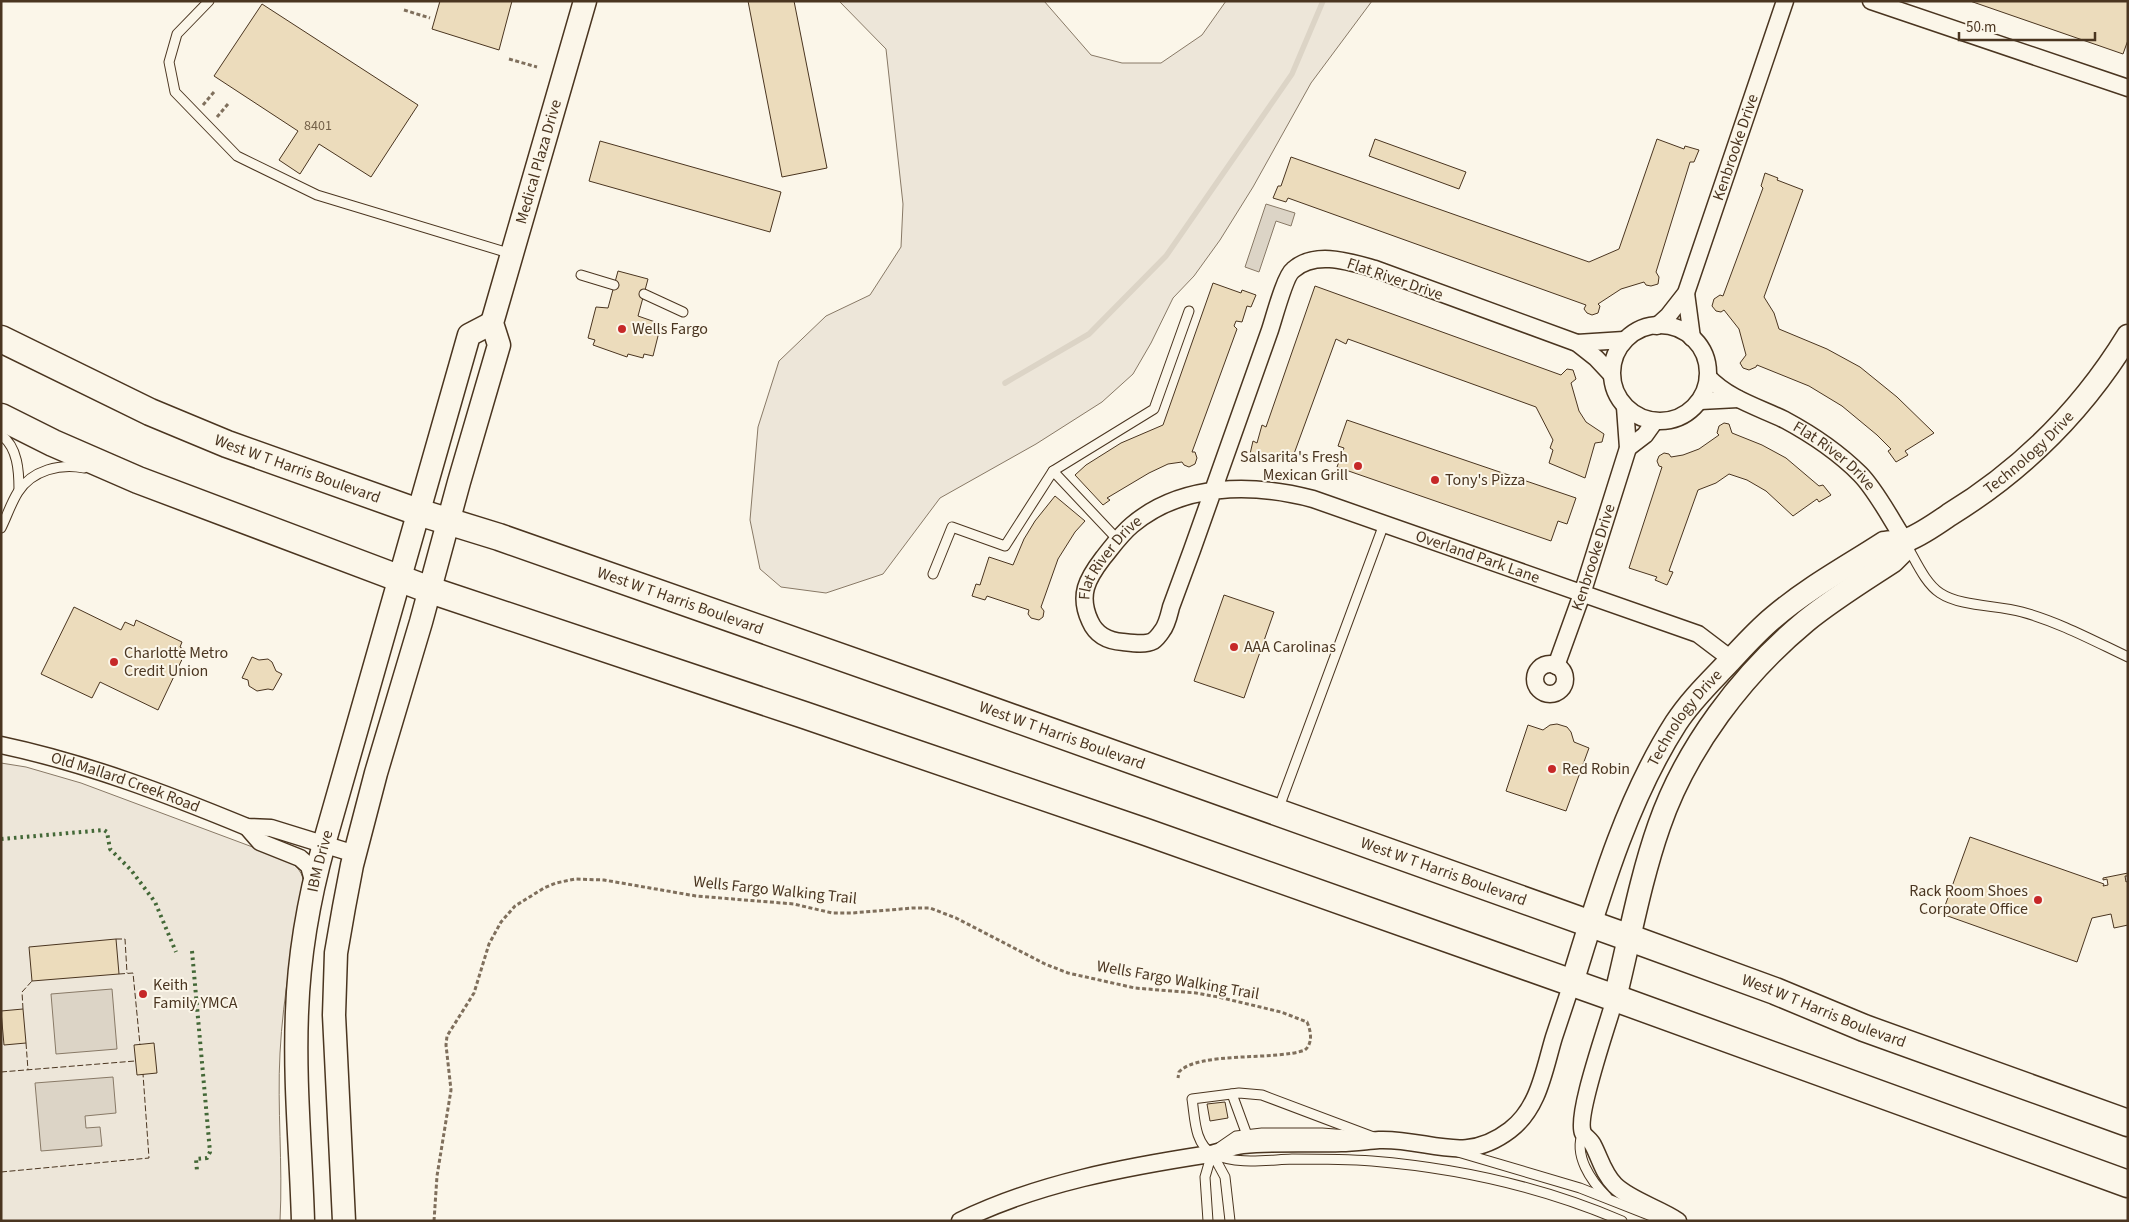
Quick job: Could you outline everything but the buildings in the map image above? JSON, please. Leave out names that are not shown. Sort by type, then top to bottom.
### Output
[{"type":"main road","name":"West W T Harris Boulevard","points":[[1,339],[158,416],[227,444],[418,512],[946,694],[1630,938],[1775,991],[1873,1031],[2128,1123]]},
{"type":"main road","points":[[1,417],[53,443],[138,480],[430,590],[976,774],[1615,998],[2128,1184]]},
{"type":"street","name":"Medical Plaza Drive","points":[[492,324],[585,1]]},
{"type":"street","name":"Kenbrooke Drive","points":[[1657,326],[1668,316],[1686,293],[1785,1]]},
{"type":"street","points":[[1870,1],[2128,88]]},
{"type":"street","name":"Flat River Drive","points":[[1213,490],[1166,504],[1147,514],[1130,526],[1092,572],[1084,591],[1085,609],[1091,624],[1100,636],[1117,642],[1138,644],[1152,642],[1163,631],[1213,490],[1290,272],[1301,264],[1319,259],[1344,260],[1375,269],[1577,343],[1596,358],[1611,374],[1616,394],[1625,407]]},
{"type":"street","name":"Kenbrooke Drive","points":[[1686,293],[1692,338]]},
{"type":"street","points":[[418,512],[469,335],[492,324],[499,344],[459,482],[450,522]]},
{"type":"street","points":[[1625,407],[1643,419],[1668,421],[1683,416],[1700,401],[1704,392],[1708,377],[1705,358],[1692,338],[1674,327],[1657,326]]},
{"type":"street","name":"Flat River Drive","points":[[1577,343],[1624,340],[1646,327],[1657,326]]},
{"type":"street","name":"Technology Drive","points":[[1572,983],[1590,924],[1628,818],[1656,758],[1687,708],[1763,627],[1794,601],[1884,544],[1904,541],[1979,496],[2046,441],[2093,387],[2128,336]]},
{"type":"street","points":[[1611,374],[1614,357],[1624,340]]},
{"type":"street","name":"Flat River Drive","points":[[1708,377],[1716,386],[1738,399],[1785,420],[1818,440],[1860,475],[1904,541]]},
{"type":"street","name":"Flat River Drive","points":[[1700,401],[1738,399]]},
{"type":"street","name":"Kenbrooke Drive","points":[[1556,666],[1582,594],[1628,448],[1625,407]]},
{"type":"street","points":[[1628,448],[1645,435],[1655,421]]},
{"type":"street","name":"Overland Park Lane","points":[[1213,490],[1249,489],[1288,492],[1313,498],[1698,634],[1731,659]]},
{"type":"street","name":"IBM Drive","points":[[303,1221],[297,1013],[300,967],[324,844],[418,512]]},
{"type":"street","name":"IBM Drive","points":[[344,1221],[334,1015],[336,953],[355,854],[376,773],[450,522]]},
{"type":"street","name":"Technology Drive","points":[[1615,998],[1660,824],[1690,760],[1720,714],[1747,680],[1788,636],[1822,608],[1893,561],[1902,552],[1904,541]]},
{"type":"street","name":"Old Mallard Creek Road","points":[[1,745],[50,755],[108,774],[247,827],[271,828],[355,854]]},
{"type":"street","name":"Old Mallard Creek Road","points":[[247,827],[260,842],[300,858],[309,866],[315,884]]},
{"type":"street","points":[[960,1221],[1081,1178],[1149,1163],[1212,1153],[1241,1145],[1340,1143],[1380,1140],[1464,1150],[1486,1144],[1508,1131],[1523,1117],[1539,1090],[1572,983]]},
{"type":"street","points":[[1615,998],[1588,1090],[1583,1114],[1583,1132],[1590,1139],[1602,1168],[1615,1185],[1634,1198],[1653,1206],[1678,1221]]},
{"type":"lane","points":[[209,1],[177,34],[169,62],[175,92],[237,156],[317,195],[512,254]]},
{"type":"lane","points":[[581,275],[614,286]]},
{"type":"lane","points":[[644,294],[683,312]]},
{"type":"lane","points":[[933,574],[952,528],[1005,546],[1053,471],[1154,409],[1189,311]]},
{"type":"lane","points":[[1,435],[14,454],[19,466],[19,490]]},
{"type":"lane","points":[[1,528],[19,490],[38,473],[52,468],[74,466],[138,480]]},
{"type":"lane","points":[[1053,471],[1118,540]]},
{"type":"lane","points":[[1277,812],[1384,524]]},
{"type":"lane","points":[[1904,541],[1926,577],[1940,593],[1959,601],[2020,612],[2052,622],[2128,657]]},
{"type":"lane","points":[[1232,1094],[1247,1135]]},
{"type":"lane","points":[[1230,1221],[1225,1176],[1212,1153],[1198,1137],[1192,1099],[1232,1094],[1262,1095],[1361,1131],[1380,1140]]},
{"type":"lane","points":[[1208,1221],[1205,1178],[1212,1153],[1232,1138],[1247,1135],[1322,1132],[1380,1140]]},
{"type":"lane","points":[[1583,1132],[1579,1145],[1580,1155],[1598,1187],[1611,1200]]},
{"type":"lane","points":[[1442,1148],[1551,1179],[1664,1221]]},
{"type":"lane","points":[[1212,1153],[1243,1161],[1318,1159],[1370,1161],[1446,1170],[1494,1179],[1527,1188],[1580,1204],[1622,1221]]},
{"type":"path","points":[[404,10],[430,18]]},
{"type":"path","points":[[509,60],[537,67]]},
{"type":"path","name":"Wells Fargo Walking Trail","points":[[434,1221],[437,1176],[451,1090],[446,1045],[447,1036],[474,993],[489,944],[501,922],[515,906],[544,888],[574,879],[604,880],[724,899],[794,904],[832,913],[852,914],[930,908],[949,915],[1045,964],[1068,972],[1135,988],[1196,993],[1218,997],[1294,1016],[1307,1022],[1310,1033],[1309,1044],[1305,1050],[1285,1055],[1209,1060],[1184,1068],[1179,1072],[1178,1078]]},
{"type":"shaded area","points":[[839,1],[1044,1],[1091,55],[1122,63],[1161,63],[1202,35],[1226,1],[1372,1],[1311,83],[1253,187],[1220,240],[1194,276],[1173,298],[1133,374],[1102,402],[1036,444],[940,498],[883,574],[826,593],[781,587],[760,569],[750,520],[758,427],[779,361],[826,316],[870,295],[901,247],[903,204],[886,49]]},
{"type":"shaded area","points":[[1266,204],[1295,213],[1291,226],[1276,221],[1259,272],[1245,267]]},
{"type":"shaded area","name":"Keith Family YMCA","points":[[1,763],[26,767],[81,783],[282,858],[299,870],[304,882],[286,988],[281,1031],[279,1095],[280,1221],[1,1221]]},
{"type":"shaded area","points":[[112,989],[117,1049],[56,1054],[51,994]]},
{"type":"shaded area","points":[[113,1077],[116,1113],[85,1116],[86,1128],[100,1127],[102,1146],[41,1151],[35,1083]]},
{"type":"waterway","points":[[1005,383],[1089,334],[1166,256],[1292,74],[1323,1]]},
{"type":"hedge","points":[[1,839],[104,830],[107,832],[110,849],[131,870],[155,902],[176,952]]},
{"type":"hedge","points":[[192,951],[210,1152],[207,1158],[196,1159],[197,1171]]},
{"type":"fence","points":[[116,939],[125,939],[127,973]]},
{"type":"fence","points":[[119,974],[133,973],[140,1045]]},
{"type":"fence","points":[[23,1009],[22,992],[32,981]]},
{"type":"fence","points":[[26,1043],[28,1070]]},
{"type":"fence","points":[[1,1072],[135,1061]]},
{"type":"fence","points":[[1,1172],[149,1158],[143,1074]]},
{"type":"place","name":"Wells Fargo","points":[[622,329]]},
{"type":"place","name":"Salsarita's Fresh Mexican Grill","points":[[1358,466]]},
{"type":"place","name":"Tony's Pizza","points":[[1435,480]]},
{"type":"place","name":"AAA Carolinas","points":[[1234,647]]},
{"type":"place","name":"Charlotte Metro Credit Union","points":[[114,662]]},
{"type":"place","name":"Red Robin","points":[[1552,769]]},
{"type":"place","name":"Rack Room Shoes Corporate Office","points":[[2038,900]]},
{"type":"place","name":"Keith Family YMCA","points":[[143,994]]}]
